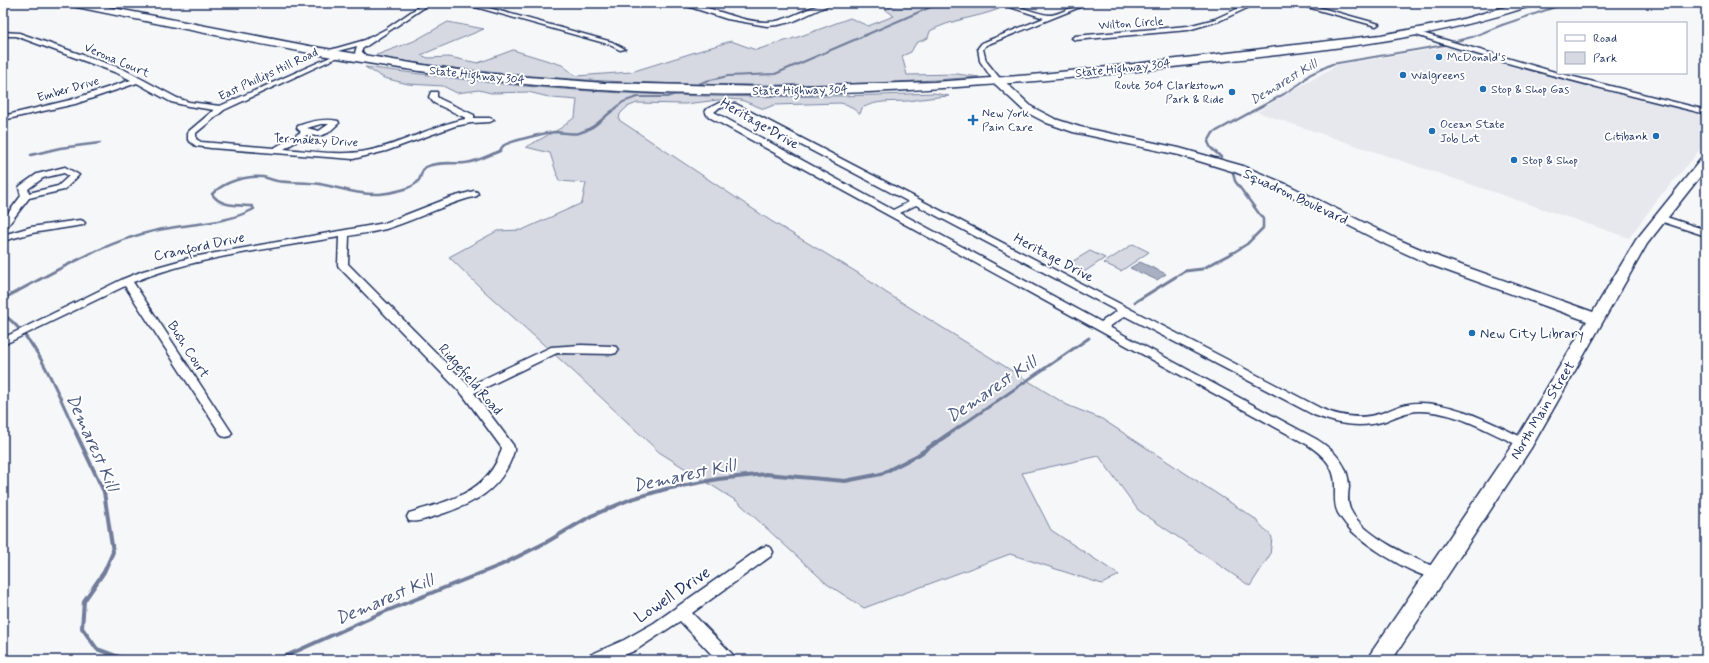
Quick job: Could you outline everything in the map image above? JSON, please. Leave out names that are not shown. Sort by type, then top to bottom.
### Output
[{"type":"main road","name":"State Highway 304","points":[[72,3],[337,56],[441,72],[516,80],[697,90],[860,89],[998,81],[1344,44],[1416,33],[1466,22],[1529,3]]},
{"type":"street","points":[[369,61],[360,55],[358,50],[362,45],[388,30],[428,3]]},
{"type":"street","points":[[464,3],[610,43],[622,49]]},
{"type":"street","points":[[681,3],[748,22],[766,24],[788,20],[830,3]]},
{"type":"street","points":[[1001,3],[1049,17]]},
{"type":"street","points":[[998,81],[982,60],[980,49],[984,44],[1087,3]]},
{"type":"street","name":"Wilton Circle","points":[[1075,38],[1188,28],[1217,20],[1255,3]]},
{"type":"street","points":[[1296,3],[1376,24]]},
{"type":"street","points":[[1313,7],[1323,3]]},
{"type":"street","points":[[1416,33],[1553,73],[1706,112]]},
{"type":"street","name":"Verona Court","points":[[3,34],[17,34],[120,71],[174,100],[188,104],[221,108]]},
{"type":"street","points":[[322,53],[370,40]]},
{"type":"street","name":"East Phillips Hill Road","points":[[192,132],[221,108],[337,56]]},
{"type":"street","name":"Ember Drive","points":[[3,118],[72,102],[139,80]]},
{"type":"street","name":"Squadron Boulevard","points":[[998,81],[1028,109],[1060,125],[1090,134],[1202,158],[1238,168],[1284,187],[1389,241],[1430,259],[1596,319]]},
{"type":"street","points":[[434,94],[433,97],[437,101],[471,117],[468,121]]},
{"type":"street","name":"Heritage Drive","points":[[1438,574],[1422,568],[1387,550],[1369,538],[1356,526],[1347,516],[1342,505],[1341,499],[1343,480],[1340,470],[1330,455],[1319,446],[714,116],[709,110],[719,105],[733,106],[1302,404],[1335,418],[1363,422],[1376,420],[1408,408],[1438,408],[1459,414],[1524,443]]},
{"type":"street","name":"Termakay Drive","points":[[192,132],[192,140],[199,144],[354,156],[366,155],[386,149],[443,128],[468,121],[490,120]]},
{"type":"street","points":[[276,150],[306,132]]},
{"type":"street","name":"North Main Street","points":[[1380,660],[1524,443],[1642,243],[1706,161]]},
{"type":"street","points":[[3,226],[26,196],[61,188],[75,175],[65,170],[40,176],[23,188],[26,196]]},
{"type":"street","name":"Cranford Drive","points":[[3,342],[127,281],[147,273],[193,260],[344,235],[387,226],[410,219],[456,198],[474,194]]},
{"type":"street","points":[[893,213],[916,202]]},
{"type":"street","points":[[1660,218],[1706,233]]},
{"type":"street","points":[[3,238],[31,230],[80,223]]},
{"type":"street","name":"Ridgefield Road","points":[[344,235],[343,265],[467,392],[508,448],[499,472],[477,492],[462,502],[414,517]]},
{"type":"street","name":"Bush Court","points":[[127,281],[226,433]]},
{"type":"street","points":[[1102,327],[1125,311]]},
{"type":"street","points":[[467,392],[554,350],[612,350]]},
{"type":"street","name":"Lowell Drive","points":[[596,660],[630,645],[659,628],[766,552]]},
{"type":"street","points":[[681,612],[727,660]]},
{"type":"shaded area","points":[[1448,47],[1706,116],[1706,141],[1691,161],[1657,200],[1629,238],[1257,112],[1337,65]]},
{"type":"green space","points":[[902,3],[961,3],[999,9],[938,27],[930,31],[928,38],[916,43],[911,52],[902,56],[907,75],[957,74],[979,77],[802,85],[670,84],[531,76],[437,66],[374,56],[414,41],[448,22],[484,29],[421,55],[428,58],[449,57],[478,63],[513,50],[562,65],[576,76],[631,72],[731,41],[756,50],[801,36],[850,18],[868,26],[894,16],[885,9]]},
{"type":"green space","points":[[365,67],[514,85],[656,95],[795,97],[934,93],[949,96],[868,105],[862,108],[860,114],[848,105],[840,103],[774,105],[764,109],[741,100],[727,99],[685,104],[637,103],[627,107],[620,114],[619,120],[771,221],[858,273],[885,292],[1067,405],[1102,419],[1254,518],[1272,537],[1270,555],[1250,586],[1138,510],[1099,456],[1022,473],[1051,530],[1119,575],[1102,584],[1010,554],[864,608],[827,584],[738,502],[659,452],[449,257],[497,231],[522,230],[582,203],[586,183],[559,181],[550,153],[526,147],[561,128],[575,117],[577,100],[553,98],[528,92],[491,93],[479,90],[457,93],[443,86],[408,84],[384,78]]},
{"type":"green space","points":[[1133,244],[1149,252],[1121,271],[1104,263]]},
{"type":"green space","points":[[1090,251],[1105,258],[1081,274],[1065,266]]},
{"type":"water","points":[[1140,262],[1166,274],[1157,280],[1130,268]]},
{"type":"waterway","points":[[692,87],[706,81],[728,76],[775,74],[940,3]]},
{"type":"waterway","name":"Demarest Kill","points":[[1452,42],[1472,37],[1567,3]]},
{"type":"waterway","name":"Demarest Kill","points":[[1251,112],[1284,94],[1301,83],[1309,75],[1332,64],[1445,45]]},
{"type":"waterway","points":[[611,112],[623,102],[637,97],[667,97],[682,92]]},
{"type":"waterway","points":[[90,254],[109,245],[139,235],[160,230],[213,222],[244,214],[254,209],[252,206],[224,203],[215,198],[212,194],[223,186],[243,178],[263,177],[277,181],[320,184],[350,191],[372,194],[390,193],[412,186],[419,180],[423,170],[431,165],[474,161],[500,151],[503,146],[507,144],[543,134],[554,132],[576,134],[584,132],[593,127],[612,111]]},
{"type":"waterway","name":"Demarest Kill","points":[[1221,157],[1211,148],[1208,142],[1213,133],[1253,111]]},
{"type":"waterway","points":[[31,155],[60,148],[100,143]]},
{"type":"waterway","name":"Demarest Kill","points":[[1231,254],[1247,244],[1263,228],[1263,219],[1235,181],[1233,173]]},
{"type":"waterway","points":[[3,299],[92,253]]},
{"type":"waterway","name":"Demarest Kill","points":[[1135,302],[1185,271],[1202,269],[1232,253]]},
{"type":"waterway","name":"Demarest Kill","points":[[3,314],[16,325],[37,353],[55,386],[77,434]]},
{"type":"waterway","name":"Demarest Kill","points":[[949,434],[1089,338]]},
{"type":"waterway","name":"Demarest Kill","points":[[76,433],[104,492],[113,552],[104,572],[84,601],[82,628],[97,649],[127,660]]},
{"type":"waterway","name":"Demarest Kill","points":[[277,660],[379,614],[501,565],[545,543],[591,516],[631,499],[666,489],[718,479],[766,474],[845,481],[881,474],[918,455],[950,433]]},
{"type":"place","name":"McDonald's","points":[[1439,57]]},
{"type":"place","name":"Walgreens","points":[[1403,75]]},
{"type":"place","name":"Stop & Shop Gas","points":[[1483,89]]},
{"type":"place","name":"Route 304 Clarkstown Park & Ride","points":[[1232,92]]},
{"type":"place","name":"New York Pain Care","points":[[973,120]]},
{"type":"place","name":"Ocean State Job Lot","points":[[1432,131]]},
{"type":"place","name":"Citibank","points":[[1656,136]]},
{"type":"place","name":"Stop & Shop","points":[[1514,160]]},
{"type":"place","name":"New City Library","points":[[1472,333]]}]
